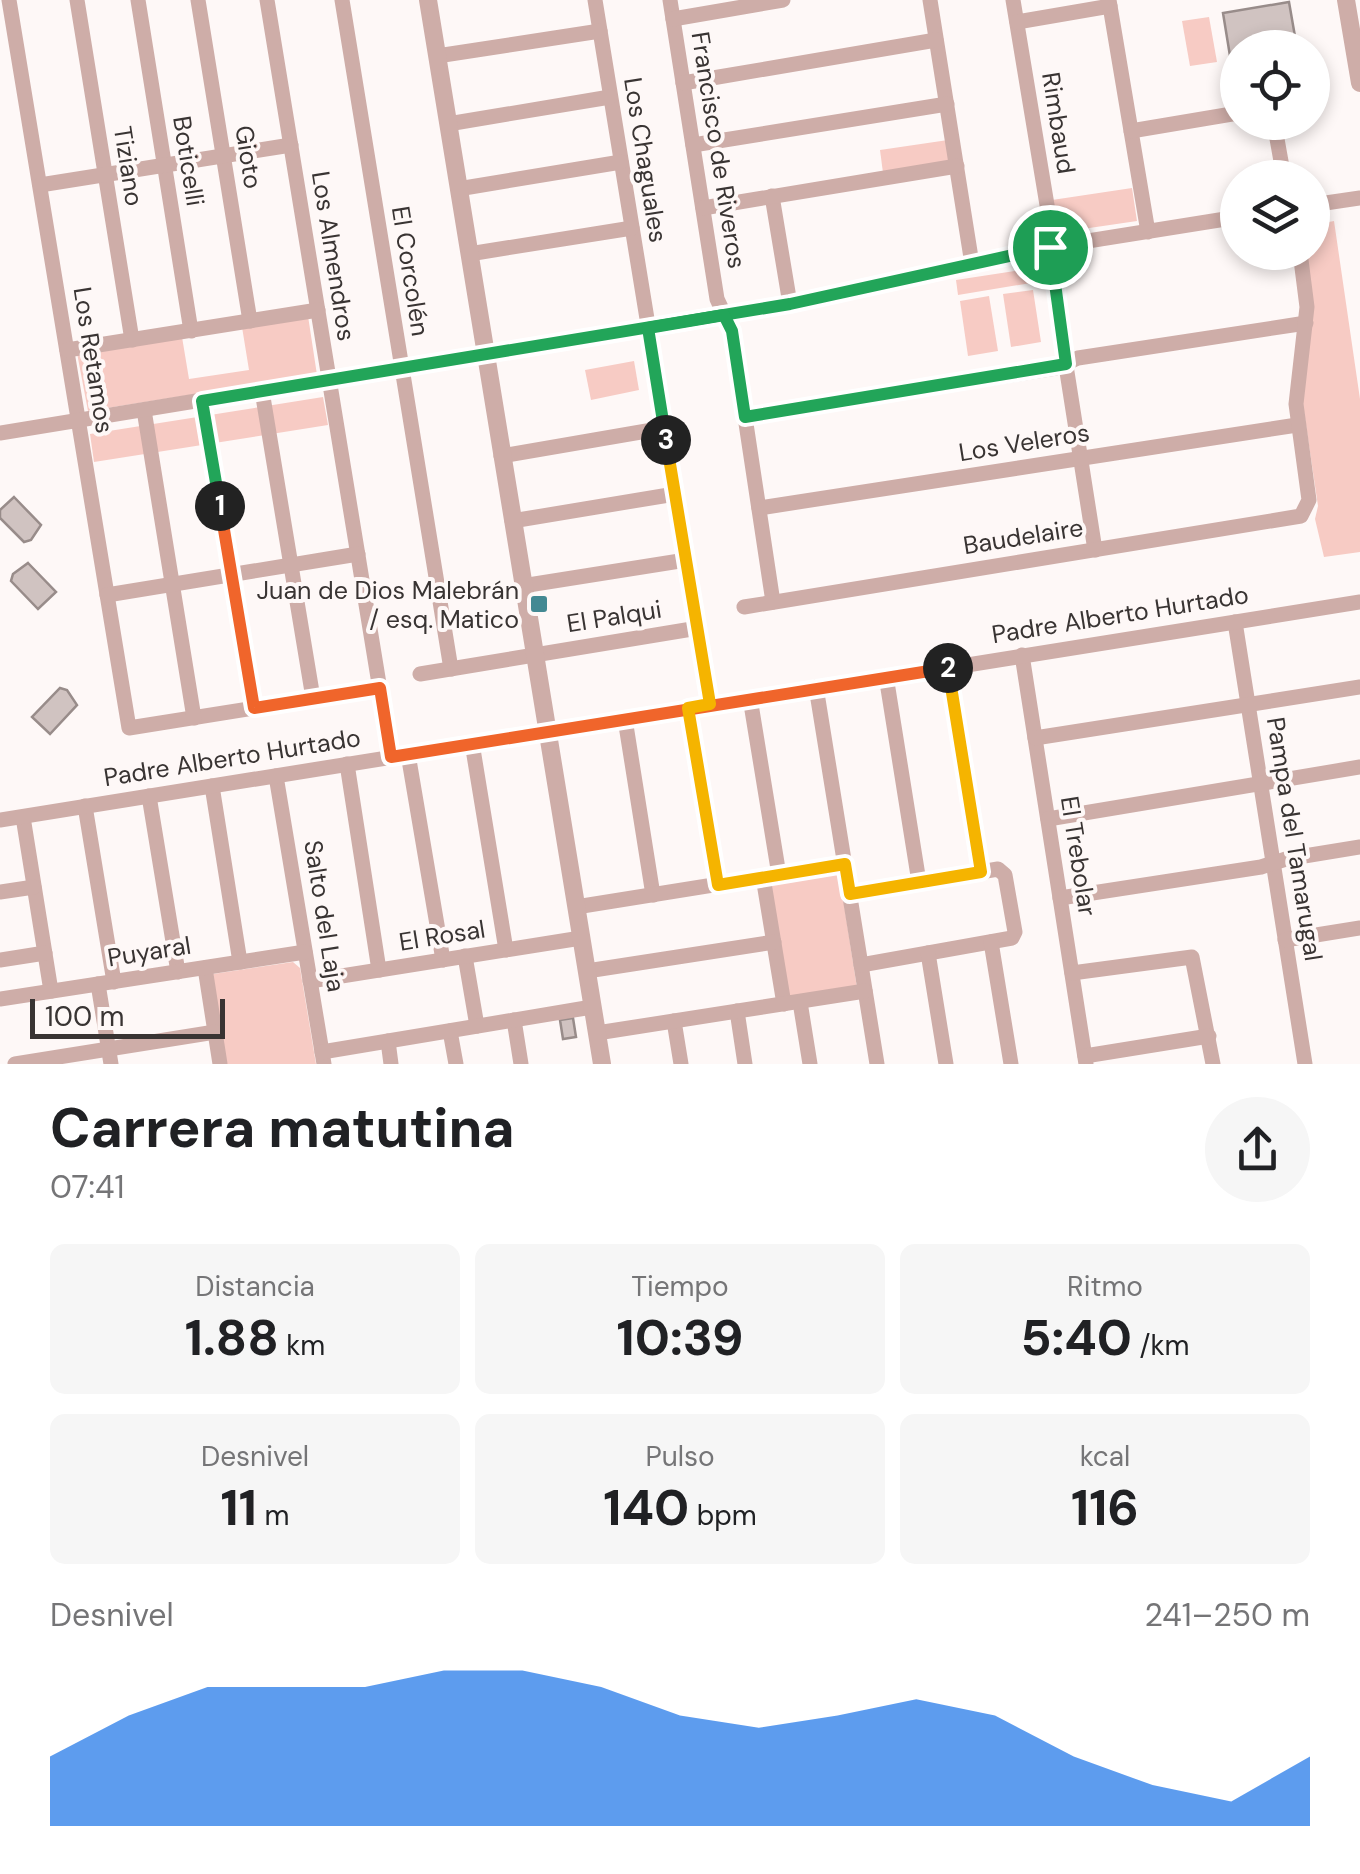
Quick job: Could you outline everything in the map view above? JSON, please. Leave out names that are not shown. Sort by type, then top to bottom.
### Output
[{"type":"street","name":"Los Retamos","points":[[9,0],[129,728],[194,718]]},
{"type":"street","name":"Tiziano","points":[[77,0],[132,340]]},
{"type":"street","name":"Boticelli","points":[[138,0],[191,331]]},
{"type":"street","name":"Gioto","points":[[198,0],[250,321]]},
{"type":"street","name":"Los Almendros","points":[[267,0],[391,757]]},
{"type":"street","name":"El Corcolén","points":[[342,0],[450,669]]},
{"type":"street","points":[[428,0],[602,1064]]},
{"type":"street","name":"Los Chaguales","points":[[595,0],[710,704]]},
{"type":"street","name":"Francisco de Riveros","points":[[670,0],[716,299],[732,331],[774,602]]},
{"type":"street","points":[[673,19],[782,0]]},
{"type":"street","points":[[930,0],[972,264]]},
{"type":"street","name":"Rimbaud","points":[[1014,0],[1095,550]]},
{"type":"street","points":[[1346,0],[1360,76]]},
{"type":"street","points":[[1017,22],[1110,3],[1148,232]]},
{"type":"street","points":[[437,56],[600,31]]},
{"type":"street","points":[[683,83],[936,40]]},
{"type":"street","points":[[448,124],[610,97]]},
{"type":"street","points":[[693,146],[947,104]]},
{"type":"street","points":[[1131,131],[1220,116]]},
{"type":"street","points":[[40,185],[291,145]]},
{"type":"street","points":[[458,188],[621,162]]},
{"type":"street","points":[[702,208],[956,166]]},
{"type":"street","points":[[772,196],[790,304]]},
{"type":"street","points":[[1330,203],[1360,198]]},
{"type":"street","points":[[0,433],[790,304],[1050,247],[1220,220]]},
{"type":"street","points":[[469,254],[632,228]]},
{"type":"street","points":[[1298,424],[1296,394],[1307,298],[1303,270]]},
{"type":"street","points":[[67,350],[318,310]]},
{"type":"street","points":[[745,417],[1066,364],[1078,358],[1306,323]]},
{"type":"street","points":[[262,391],[313,698]]},
{"type":"street","points":[[202,401],[254,708]]},
{"type":"street","points":[[144,410],[194,718],[380,688]]},
{"type":"street","name":"Los Veleros","points":[[759,508],[1298,424]]},
{"type":"street","name":"Baudelaire","points":[[744,606],[1294,519],[1306,510],[1308,496],[1298,424]]},
{"type":"street","points":[[501,456],[664,428]]},
{"type":"street","points":[[512,521],[675,494]]},
{"type":"street","points":[[107,595],[358,554]]},
{"type":"street","points":[[522,586],[686,560]]},
{"type":"street","name":"Padre Alberto Hurtado","points":[[0,820],[1360,602]]},
{"type":"street","name":"Pampa del Tamarugal","points":[[1235,622],[1304,1064]]},
{"type":"street","name":"El Palqui","points":[[420,674],[698,628]]},
{"type":"street","name":"El Trebolar","points":[[1022,655],[1085,1060]]},
{"type":"street","points":[[948,666],[981,872]]},
{"type":"street","points":[[886,676],[918,882]]},
{"type":"street","points":[[816,687],[877,1064]]},
{"type":"street","points":[[1035,738],[1360,687]]},
{"type":"street","points":[[750,698],[771,876],[774,942],[810,1064]]},
{"type":"street","points":[[688,708],[718,885]]},
{"type":"street","points":[[625,718],[653,895]]},
{"type":"street","points":[[472,744],[506,950]]},
{"type":"street","points":[[408,754],[443,960]]},
{"type":"street","points":[[346,764],[379,970]]},
{"type":"street","points":[[1048,819],[1360,767]]},
{"type":"street","name":"Salto del Laja","points":[[276,776],[322,1058]]},
{"type":"street","points":[[212,786],[240,962]]},
{"type":"street","points":[[148,796],[178,972]]},
{"type":"street","points":[[86,806],[110,1056]]},
{"type":"street","points":[[23,817],[51,991]]},
{"type":"street","points":[[1060,898],[1360,847]]},
{"type":"street","points":[[576,908],[845,864]]},
{"type":"street","points":[[850,894],[981,872],[1005,872],[1014,937],[861,965]]},
{"type":"street","points":[[0,892],[34,887]]},
{"type":"street","points":[[1285,940],[1360,928]]},
{"type":"street","name":"El Rosal","points":[[310,982],[581,938]]},
{"type":"street","points":[[587,971],[774,942]]},
{"type":"street","points":[[991,942],[1011,1064]]},
{"type":"street","points":[[0,960],[45,952]]},
{"type":"street","name":"Puyaral","points":[[0,999],[305,952]]},
{"type":"street","points":[[928,953],[946,1064]]},
{"type":"street","points":[[465,956],[477,1026]]},
{"type":"street","points":[[1072,973],[1192,957],[1213,1064]]},
{"type":"street","points":[[204,968],[220,1064]]},
{"type":"street","points":[[597,1034],[865,991]]},
{"type":"street","points":[[322,1058],[388,1041],[592,1007]]},
{"type":"street","points":[[737,1012],[746,1064]]},
{"type":"street","points":[[514,1020],[521,1064]]},
{"type":"street","points":[[674,1021],[680,1064]]},
{"type":"street","points":[[450,1030],[456,1064]]},
{"type":"street","points":[[15,1064],[110,1056],[215,1032]]},
{"type":"street","points":[[1085,1060],[1208,1036]]},
{"type":"street","points":[[388,1041],[392,1064]]},
{"type":"shaded area","points":[[1209,17],[1217,62],[1190,66],[1182,21]]},
{"type":"shaded area","points":[[948,140],[951,163],[883,173],[880,150]]},
{"type":"shaded area","points":[[1132,188],[1137,221],[1069,231],[1065,224],[1066,232],[1057,234],[1052,200]]},
{"type":"shaded area","points":[[1334,221],[1360,399],[1360,552],[1324,557],[1315,519],[1318,506],[1302,398],[1306,270],[1330,270],[1330,222]]},
{"type":"shaded area","points":[[1040,267],[1043,281],[958,295],[956,280]]},
{"type":"shaded area","points":[[1033,290],[1041,342],[1011,347],[1003,294]]},
{"type":"shaded area","points":[[989,296],[998,351],[968,356],[960,301]]},
{"type":"shaded area","points":[[308,316],[317,375],[88,411],[77,353],[182,337],[189,379],[249,370],[242,327]]},
{"type":"shaded area","points":[[634,361],[639,390],[591,400],[585,370]]},
{"type":"shaded area","points":[[323,397],[328,425],[94,462],[90,434]]},
{"type":"shaded area","points":[[839,872],[857,988],[787,999],[769,882]]},
{"type":"shaded area","points":[[293,962],[300,968],[316,1064],[225,1064],[213,974]]},
{"type":"building","points":[[1289,2],[1294,30],[1226,30],[1223,13]]},
{"type":"building","points":[[14,497],[41,525],[31,540],[24,542],[0,518],[0,510]]},
{"type":"building","points":[[28,563],[56,592],[38,609],[11,581],[13,574]]},
{"type":"building","points":[[60,688],[67,690],[77,705],[50,734],[32,717]]},
{"type":"building","points":[[573,1018],[576,1037],[563,1039],[560,1020]]},
{"type":"place","name":"Juan de Dios Malebrán / esq. Matico","points":[[539,604]]},
{"type":"route","points":[[1050,247],[790,304],[202,401],[254,708],[380,688],[391,757],[710,704],[948,666],[981,872],[850,894],[845,864],[718,885],[688,708],[710,704],[648,328],[724,315],[732,331],[745,417],[1056,368],[1066,364],[1050,247]]}]
